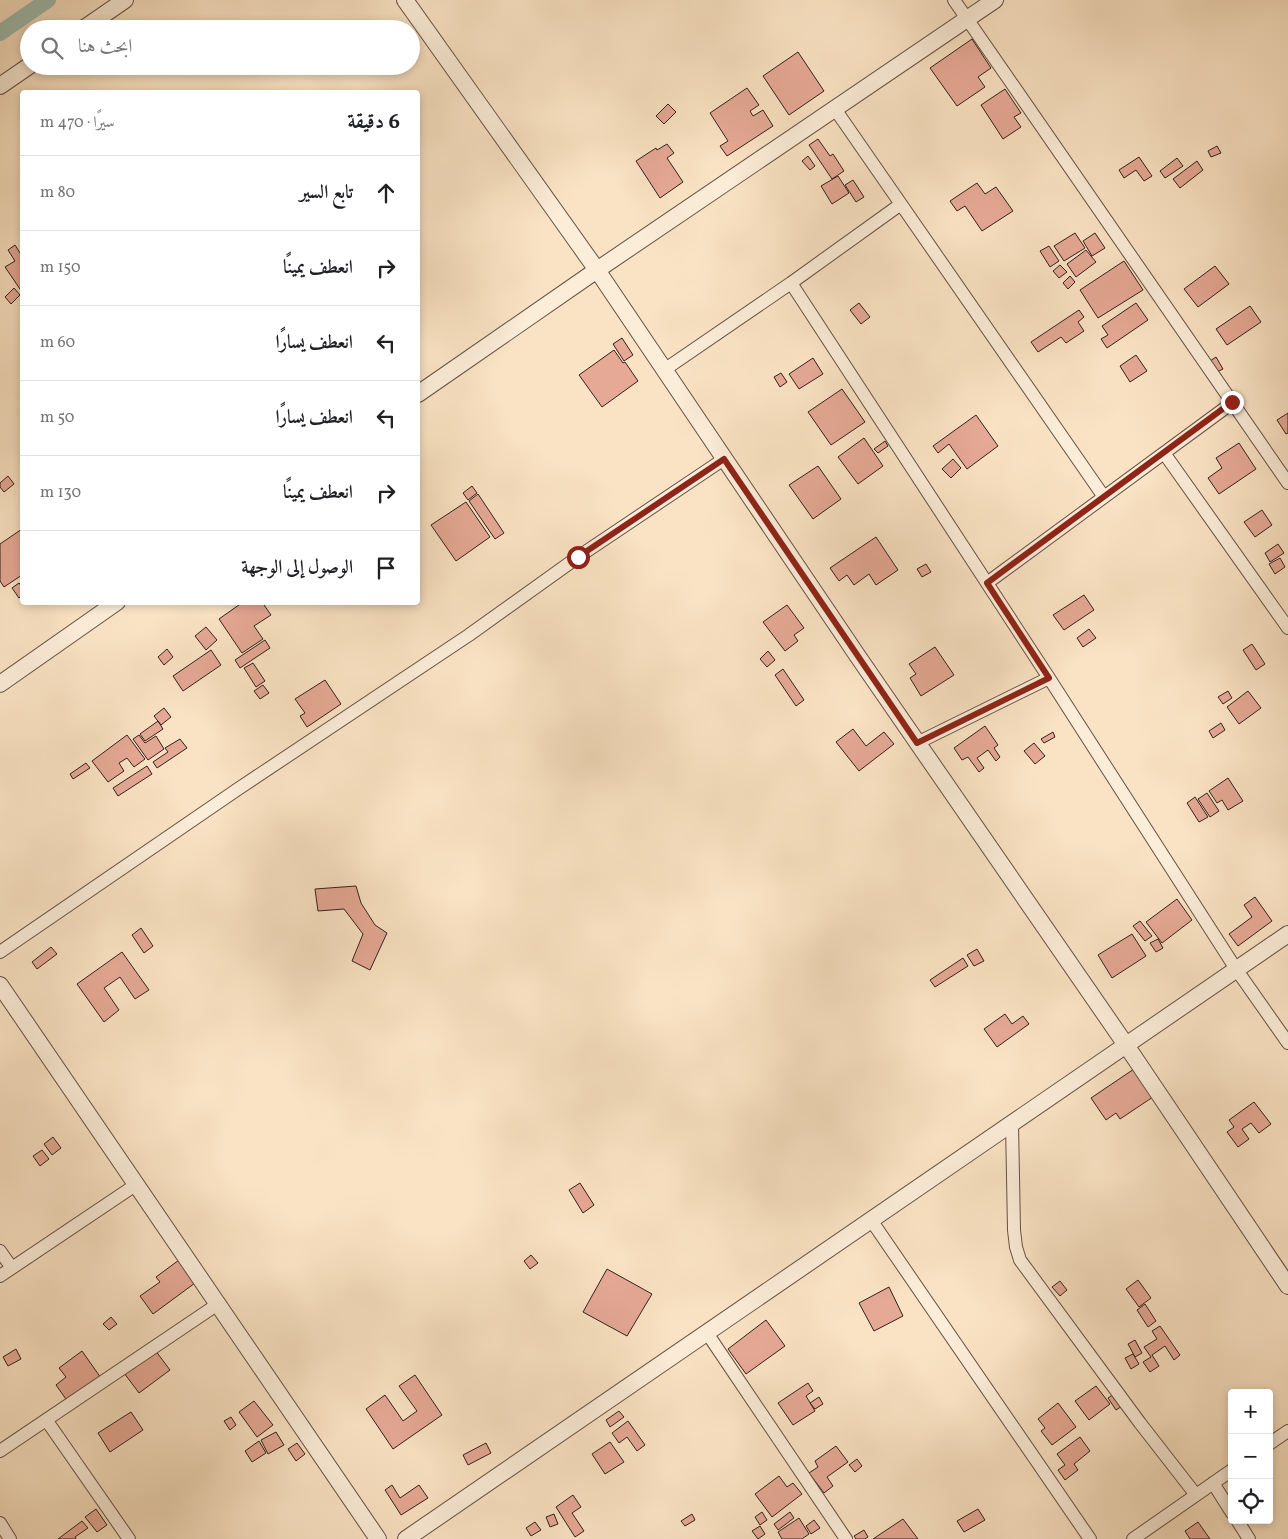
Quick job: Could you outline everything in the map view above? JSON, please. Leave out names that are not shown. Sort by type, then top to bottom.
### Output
[{"type":"street","points":[[96,20],[125,0]]},
{"type":"street","points":[[405,0],[419,20]]},
{"type":"street","points":[[954,0],[1288,483]]},
{"type":"street","points":[[420,393],[994,0]]},
{"type":"street","points":[[420,21],[597,270],[917,743],[1126,1045],[1288,1286]]},
{"type":"street","points":[[0,86],[20,72]]},
{"type":"street","points":[[835,109],[1104,497]]},
{"type":"street","points":[[664,370],[791,283],[901,204]]},
{"type":"street","points":[[791,283],[1236,969],[1288,1043]]},
{"type":"street","points":[[987,583],[1232,402]]},
{"type":"street","points":[[1164,453],[1288,628]]},
{"type":"street","points":[[0,952],[254,778],[469,635],[578,557],[724,459]]},
{"type":"street","points":[[0,684],[113,605]]},
{"type":"street","points":[[917,743],[1049,678]]},
{"type":"street","points":[[406,1539],[1288,934]]},
{"type":"street","points":[[0,985],[378,1539]]},
{"type":"street","points":[[1012,1123],[1014,1230],[1020,1260],[1140,1423],[1196,1495]]},
{"type":"street","points":[[0,1276],[137,1184]]},
{"type":"street","points":[[871,1220],[1090,1539]]},
{"type":"street","points":[[0,1250],[12,1268]]},
{"type":"street","points":[[0,1451],[218,1304]]},
{"type":"street","points":[[707,1333],[846,1539]]},
{"type":"street","points":[[47,1421],[128,1539]]},
{"type":"street","points":[[1273,1441],[1288,1431]]},
{"type":"street","points":[[1133,1539],[1228,1473]]},
{"type":"street","points":[[1213,1483],[1228,1507]]},
{"type":"street","points":[[0,1523],[10,1539]]},
{"type":"street","points":[[1240,1524],[1249,1539]]},
{"type":"building","points":[[972,39],[991,68],[978,77],[985,87],[957,106],[930,68]]},
{"type":"building","points":[[798,52],[824,91],[789,115],[763,76]]},
{"type":"building","points":[[747,88],[759,105],[750,111],[753,116],[763,110],[773,126],[727,156],[720,146],[728,141],[710,113]]},
{"type":"building","points":[[1005,89],[1021,113],[1014,117],[1021,127],[1003,139],[981,105]]},
{"type":"building","points":[[668,104],[676,112],[664,124],[656,116]]},
{"type":"building","points":[[818,139],[830,156],[833,154],[844,171],[832,179],[809,145]]},
{"type":"building","points":[[667,144],[674,153],[667,158],[683,182],[660,198],[636,161],[656,148],[657,150]]},
{"type":"building","points":[[1217,146],[1221,153],[1211,157],[1208,151]]},
{"type":"building","points":[[808,156],[815,166],[810,170],[802,161]]},
{"type":"building","points":[[1139,157],[1152,176],[1144,181],[1136,170],[1124,178],[1119,170]]},
{"type":"building","points":[[1177,158],[1183,166],[1165,178],[1160,171]]},
{"type":"building","points":[[1197,161],[1203,170],[1180,188],[1173,179]]},
{"type":"building","points":[[838,176],[849,193],[832,204],[821,186]]},
{"type":"building","points":[[853,180],[864,197],[856,202],[845,185]]},
{"type":"building","points":[[977,183],[985,194],[996,187],[1013,211],[982,231],[965,206],[957,211],[950,201]]},
{"type":"building","points":[[1075,233],[1085,248],[1064,261],[1054,246]]},
{"type":"building","points":[[1095,233],[1105,248],[1092,256],[1083,241]]},
{"type":"building","points":[[15,245],[20,253],[20,289],[5,267],[15,261],[8,250]]},
{"type":"building","points":[[1049,246],[1059,261],[1050,267],[1040,251]]},
{"type":"building","points":[[1086,250],[1096,262],[1076,277],[1067,264]]},
{"type":"building","points":[[1124,261],[1143,290],[1098,318],[1080,290]]},
{"type":"building","points":[[1060,265],[1067,272],[1059,278],[1053,271]]},
{"type":"building","points":[[1215,266],[1229,284],[1198,307],[1184,289]]},
{"type":"building","points":[[1070,276],[1075,282],[1068,289],[1063,283]]},
{"type":"building","points":[[14,288],[20,295],[11,304],[5,297]]},
{"type":"building","points":[[859,303],[870,317],[861,324],[850,310]]},
{"type":"building","points":[[1136,303],[1148,320],[1107,348],[1101,339],[1108,335],[1102,326]]},
{"type":"building","points":[[1250,306],[1261,322],[1227,345],[1216,329]]},
{"type":"building","points":[[1079,310],[1084,317],[1078,322],[1084,331],[1066,343],[1061,337],[1038,352],[1031,342]]},
{"type":"building","points":[[622,338],[633,355],[624,361],[613,344]]},
{"type":"building","points":[[614,350],[638,381],[602,407],[579,375]]},
{"type":"building","points":[[1136,355],[1147,371],[1130,382],[1120,366]]},
{"type":"building","points":[[1216,357],[1223,369],[1217,372],[1210,361]]},
{"type":"building","points":[[813,358],[823,374],[799,389],[789,374]]},
{"type":"building","points":[[781,373],[787,382],[780,387],[774,377]]},
{"type":"building","points":[[842,389],[865,422],[831,445],[808,412]]},
{"type":"building","points":[[1288,413],[1288,433],[1286,434],[1277,420]]},
{"type":"building","points":[[976,415],[998,446],[967,469],[949,444],[938,453],[933,446]]},
{"type":"building","points":[[864,438],[883,466],[858,484],[838,457]]},
{"type":"building","points":[[885,441],[888,446],[878,453],[874,449]]},
{"type":"building","points":[[1239,443],[1256,469],[1219,494],[1208,478],[1222,468],[1216,458]]},
{"type":"building","points":[[953,459],[961,468],[951,478],[942,469]]},
{"type":"building","points":[[818,466],[841,499],[813,519],[789,485]]},
{"type":"building","points":[[8,476],[14,484],[4,492],[0,487],[0,483]]},
{"type":"building","points":[[472,486],[477,493],[468,500],[463,493]]},
{"type":"building","points":[[478,494],[504,533],[495,539],[469,501]]},
{"type":"building","points":[[466,502],[490,537],[456,561],[431,525]]},
{"type":"building","points":[[1262,510],[1272,525],[1255,537],[1244,522]]},
{"type":"building","points":[[20,530],[20,576],[4,587],[0,581],[0,544]]},
{"type":"building","points":[[876,537],[898,570],[876,585],[869,574],[854,585],[847,575],[839,581],[830,568]]},
{"type":"building","points":[[1278,544],[1284,553],[1270,562],[1265,553]]},
{"type":"building","points":[[1280,558],[1285,567],[1275,574],[1269,564]]},
{"type":"building","points":[[926,564],[931,572],[922,577],[917,569]]},
{"type":"building","points":[[19,583],[20,584],[19,598],[12,588]]},
{"type":"building","points":[[1084,595],[1094,610],[1064,630],[1053,615]]},
{"type":"building","points":[[239,605],[264,605],[271,615],[254,626],[263,639],[242,653],[219,619]]},
{"type":"building","points":[[787,605],[804,628],[794,635],[798,641],[785,651],[763,622]]},
{"type":"building","points":[[206,627],[217,640],[206,650],[195,636]]},
{"type":"building","points":[[1089,629],[1096,638],[1083,647],[1077,638]]},
{"type":"building","points":[[265,640],[270,648],[240,668],[235,660]]},
{"type":"building","points":[[1252,644],[1265,664],[1256,670],[1243,650]]},
{"type":"building","points":[[935,647],[954,675],[921,696],[910,678],[916,674],[909,664]]},
{"type":"building","points":[[167,649],[173,657],[164,665],[158,657]]},
{"type":"building","points":[[211,650],[221,665],[183,691],[173,676]]},
{"type":"building","points":[[768,651],[775,660],[767,667],[760,659]]},
{"type":"building","points":[[253,663],[265,681],[256,687],[244,668]]},
{"type":"building","points":[[783,669],[804,700],[796,706],[775,675]]},
{"type":"building","points":[[325,680],[341,704],[307,727],[300,716],[305,713],[295,699]]},
{"type":"building","points":[[263,685],[269,693],[260,699],[254,691]]},
{"type":"building","points":[[1228,691],[1232,698],[1223,704],[1218,697]]},
{"type":"building","points":[[1248,691],[1261,708],[1239,724],[1227,707]]},
{"type":"building","points":[[164,708],[171,717],[161,725],[154,716]]},
{"type":"building","points":[[158,721],[163,729],[145,741],[140,734]]},
{"type":"building","points":[[1221,723],[1225,730],[1213,738],[1209,731]]},
{"type":"building","points":[[985,726],[998,745],[994,748],[1000,757],[996,761],[988,750],[977,758],[984,768],[979,772],[968,757],[962,760],[954,748]]},
{"type":"building","points":[[853,729],[866,746],[884,732],[894,744],[859,771],[836,742]]},
{"type":"building","points":[[1053,732],[1055,737],[1044,743],[1041,739]]},
{"type":"building","points":[[127,735],[145,759],[134,767],[127,758],[119,763],[124,771],[108,782],[92,761]]},
{"type":"building","points":[[139,735],[145,743],[156,736],[164,749],[148,760],[133,739]]},
{"type":"building","points":[[180,739],[187,748],[157,768],[153,762],[168,752],[165,748]]},
{"type":"building","points":[[1034,743],[1045,756],[1035,764],[1024,751]]},
{"type":"building","points":[[86,763],[90,768],[73,779],[70,774]]},
{"type":"building","points":[[147,766],[152,774],[118,796],[113,788]]},
{"type":"building","points":[[1228,778],[1243,801],[1228,810],[1222,800],[1217,803],[1209,791]]},
{"type":"building","points":[[1207,793],[1219,811],[1210,817],[1198,799]]},
{"type":"building","points":[[1195,797],[1208,817],[1199,822],[1187,803]]},
{"type":"building","points":[[356,886],[361,903],[375,925],[387,933],[370,970],[352,961],[363,934],[344,909],[318,911],[315,889]]},
{"type":"building","points":[[1255,897],[1272,921],[1238,946],[1229,934],[1252,917],[1244,905]]},
{"type":"building","points":[[1177,899],[1192,920],[1162,943],[1146,922]]},
{"type":"building","points":[[1140,921],[1152,936],[1145,941],[1133,926]]},
{"type":"building","points":[[141,928],[153,946],[144,953],[132,935]]},
{"type":"building","points":[[1132,934],[1146,956],[1112,978],[1098,955]]},
{"type":"building","points":[[1158,939],[1163,948],[1156,952],[1150,943]]},
{"type":"building","points":[[51,947],[57,954],[37,969],[32,962]]},
{"type":"building","points":[[977,949],[984,961],[974,966],[967,955]]},
{"type":"building","points":[[122,952],[149,990],[135,999],[120,977],[104,988],[119,1010],[104,1022],[77,984]]},
{"type":"building","points":[[963,958],[968,966],[935,987],[930,980]]},
{"type":"building","points":[[1005,1014],[1012,1024],[1023,1016],[1029,1024],[997,1047],[984,1029]]},
{"type":"building","points":[[1134,1069],[1153,1097],[1120,1119],[1116,1113],[1106,1120],[1091,1098]]},
{"type":"building","points":[[1254,1102],[1271,1124],[1259,1133],[1251,1123],[1242,1129],[1249,1139],[1238,1147],[1227,1132],[1234,1127],[1229,1120]]},
{"type":"building","points":[[53,1137],[61,1148],[52,1155],[44,1144]]},
{"type":"building","points":[[42,1150],[49,1159],[40,1166],[33,1156]]},
{"type":"building","points":[[580,1183],[594,1205],[583,1213],[569,1190]]},
{"type":"building","points":[[531,1255],[538,1263],[530,1269],[524,1261]]},
{"type":"building","points":[[179,1260],[195,1283],[153,1314],[140,1296],[160,1282],[156,1277]]},
{"type":"building","points":[[607,1269],[652,1294],[627,1336],[583,1312]]},
{"type":"building","points":[[1138,1280],[1151,1298],[1139,1307],[1126,1289]]},
{"type":"building","points":[[1060,1281],[1067,1290],[1060,1296],[1052,1287]]},
{"type":"building","points":[[889,1287],[903,1316],[874,1331],[859,1303]]},
{"type":"building","points":[[1145,1304],[1156,1321],[1148,1327],[1137,1310]]},
{"type":"building","points":[[111,1317],[117,1324],[109,1330],[103,1324]]},
{"type":"building","points":[[766,1320],[785,1346],[746,1374],[728,1349]]},
{"type":"building","points":[[1160,1326],[1180,1355],[1174,1360],[1165,1346],[1152,1355],[1159,1366],[1150,1372],[1143,1362],[1151,1357],[1144,1347],[1157,1339],[1152,1331]]},
{"type":"building","points":[[1135,1340],[1142,1353],[1135,1357],[1128,1344]]},
{"type":"building","points":[[16,1349],[21,1359],[8,1366],[3,1357]]},
{"type":"building","points":[[155,1350],[170,1370],[139,1393],[124,1373]]},
{"type":"building","points":[[82,1351],[101,1378],[68,1402],[56,1385],[66,1377],[59,1368]]},
{"type":"building","points":[[1133,1354],[1139,1364],[1131,1369],[1125,1358]]},
{"type":"building","points":[[415,1375],[442,1415],[393,1449],[366,1409],[385,1395],[403,1421],[417,1411],[399,1386]]},
{"type":"building","points":[[808,1383],[813,1391],[806,1396],[815,1411],[793,1425],[778,1403]]},
{"type":"building","points":[[1096,1386],[1110,1404],[1089,1420],[1075,1401]]},
{"type":"building","points":[[1117,1392],[1125,1404],[1116,1410],[1108,1398]]},
{"type":"building","points":[[819,1397],[823,1404],[815,1409],[810,1403]]},
{"type":"building","points":[[254,1401],[273,1425],[257,1437],[239,1412]]},
{"type":"building","points":[[1058,1403],[1076,1427],[1052,1445],[1041,1431],[1045,1428],[1038,1419]]},
{"type":"building","points":[[619,1411],[624,1417],[610,1427],[606,1420]]},
{"type":"building","points":[[131,1412],[143,1430],[110,1452],[98,1433]]},
{"type":"building","points":[[231,1417],[236,1425],[230,1430],[224,1421]]},
{"type":"building","points":[[628,1421],[645,1445],[637,1451],[627,1437],[619,1443],[612,1433]]},
{"type":"building","points":[[276,1432],[284,1445],[268,1454],[261,1440]]},
{"type":"building","points":[[1080,1437],[1090,1451],[1074,1464],[1078,1470],[1065,1480],[1058,1470],[1065,1465],[1057,1454]]},
{"type":"building","points":[[259,1441],[266,1453],[252,1462],[245,1451]]},
{"type":"building","points":[[610,1442],[624,1462],[605,1474],[592,1454]]},
{"type":"building","points":[[297,1443],[305,1454],[296,1461],[288,1449]]},
{"type":"building","points":[[486,1443],[491,1453],[468,1465],[463,1455]]},
{"type":"building","points":[[836,1446],[848,1462],[827,1477],[833,1486],[824,1493],[809,1473],[818,1467],[815,1461]]},
{"type":"building","points":[[857,1459],[862,1466],[855,1472],[849,1465]]},
{"type":"building","points":[[779,1476],[787,1487],[793,1483],[802,1494],[772,1517],[755,1494]]},
{"type":"building","points":[[392,1485],[400,1498],[419,1485],[428,1498],[401,1515],[385,1490]]},
{"type":"building","points":[[573,1495],[581,1507],[572,1513],[584,1531],[575,1537],[556,1507]]},
{"type":"building","points":[[96,1509],[107,1525],[97,1532],[85,1517]]},
{"type":"building","points":[[978,1509],[985,1520],[964,1532],[957,1521]]},
{"type":"building","points":[[762,1512],[767,1520],[760,1525],[755,1517]]},
{"type":"building","points":[[790,1512],[794,1518],[778,1530],[774,1524]]},
{"type":"building","points":[[554,1514],[558,1524],[550,1527],[546,1517]]},
{"type":"building","points":[[692,1514],[695,1520],[685,1526],[681,1521]]},
{"type":"building","points":[[799,1518],[809,1534],[802,1539],[782,1539],[778,1532]]},
{"type":"building","points":[[903,1519],[918,1539],[873,1539]]},
{"type":"building","points":[[814,1520],[820,1528],[811,1534],[806,1526]]},
{"type":"building","points":[[82,1521],[88,1528],[75,1537],[76,1539],[58,1539]]},
{"type":"building","points":[[535,1522],[541,1530],[531,1536],[526,1528]]},
{"type":"building","points":[[1198,1522],[1210,1539],[1190,1539],[1185,1531]]},
{"type":"building","points":[[760,1526],[765,1534],[758,1539],[752,1531]]},
{"type":"building","points":[[864,1530],[868,1537],[856,1539],[854,1536]]},
{"type":"waterway","points":[[0,33],[48,0]]},
{"type":"route","points":[[578,557],[724,459],[917,743],[1049,678],[987,583],[1232,402]]}]
